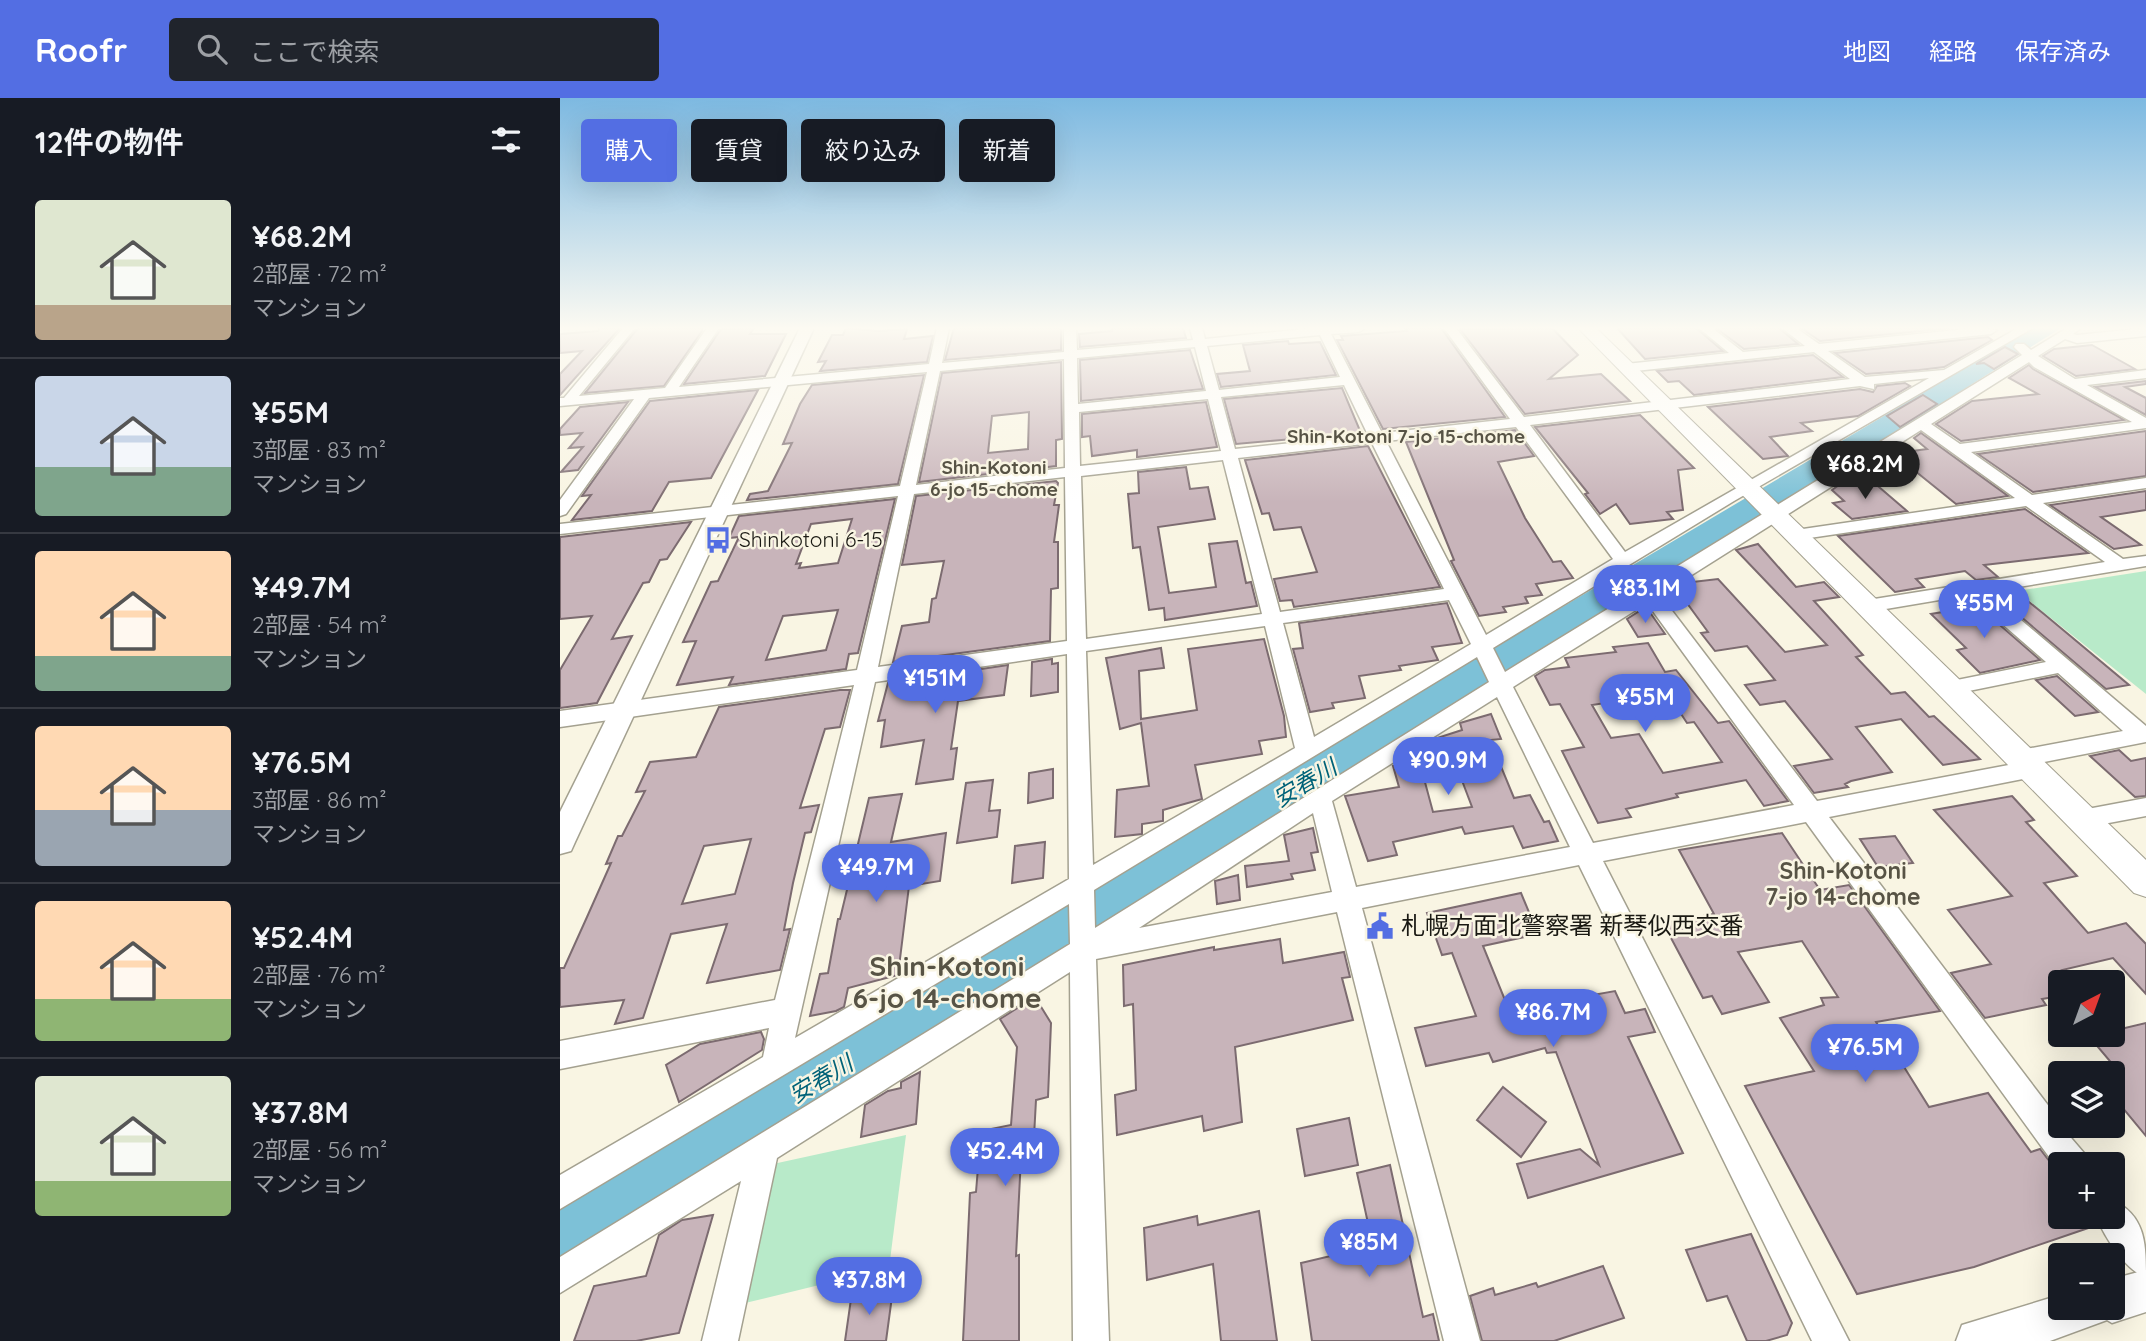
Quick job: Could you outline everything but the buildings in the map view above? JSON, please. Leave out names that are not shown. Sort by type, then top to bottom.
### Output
[{"type":"main road","points":[[1644,386],[2146,882]]},
{"type":"street","points":[[564,401],[577,386]]},
{"type":"street","points":[[670,391],[673,386]]},
{"type":"street","points":[[564,401],[726,386]]},
{"type":"street","points":[[560,842],[569,807],[624,710],[780,386]]},
{"type":"street","points":[[776,1066],[786,1011],[866,676],[931,386]]},
{"type":"street","points":[[1071,386],[1091,1341]]},
{"type":"street","points":[[1211,386],[1307,751]]},
{"type":"street","points":[[1071,409],[1291,386]]},
{"type":"street","points":[[1352,386],[1831,1341]]},
{"type":"street","points":[[1492,386],[1623,561]]},
{"type":"street","points":[[560,529],[1828,386]]},
{"type":"street","points":[[1869,386],[1895,404]]},
{"type":"street","points":[[560,1194],[776,1066],[1080,894],[1307,751],[1649,593],[1761,501],[1895,404],[1926,386]]},
{"type":"street","points":[[560,1276],[764,1148],[1081,942],[1320,797],[1493,666],[1623,561],[1761,501],[1922,424],[1962,386]]},
{"type":"street","points":[[2079,386],[2146,424]]},
{"type":"street","points":[[560,511],[645,394]]},
{"type":"street","points":[[1922,424],[2120,565]]},
{"type":"street","points":[[1957,449],[2146,424]]},
{"type":"street","points":[[1796,535],[2146,483]]},
{"type":"street","points":[[1868,606],[2146,561]]},
{"type":"street","points":[[1974,590],[2144,734]]},
{"type":"street","points":[[560,719],[1456,593]]},
{"type":"street","points":[[1649,593],[2064,1152]]},
{"type":"street","points":[[1949,688],[2062,666]]},
{"type":"street","points":[[1081,942],[1347,902],[1810,813],[2027,764],[2144,734]]},
{"type":"street","points":[[1320,797],[1462,1341]]},
{"type":"street","points":[[2082,819],[2146,807]]},
{"type":"street","points":[[560,1055],[786,1011]]},
{"type":"street","points":[[720,1341],[764,1148]]},
{"type":"street","points":[[2122,1229],[2146,1262]]},
{"type":"street","points":[[2125,1297],[2146,1291]]},
{"type":"street","points":[[1978,1341],[2048,1320]]},
{"type":"green space","points":[[2146,571],[2146,694],[2017,591]]},
{"type":"green space","points":[[906,1135],[889,1268],[741,1304],[773,1164]]},
{"type":"waterway","name":"安春川","points":[[560,1239],[1954,386]]},
{"type":"place","name":"Shinkotoni 6-15","points":[[718,540]]},
{"type":"place","name":"札幌方面北警察署 新琴似西交番","points":[[1380,926]]},
{"type":"district","name":"Shin-Kotoni 7-jo 15-chome","points":[[1406,436]]},
{"type":"district","name":"Shin-Kotoni 6-jo 15-chome","points":[[994,478]]},
{"type":"district","name":"Shin-Kotoni 7-jo 14-chome","points":[[1843,884]]},
{"type":"district","name":"Shin-Kotoni 6-jo 14-chome","points":[[947,982]]}]
